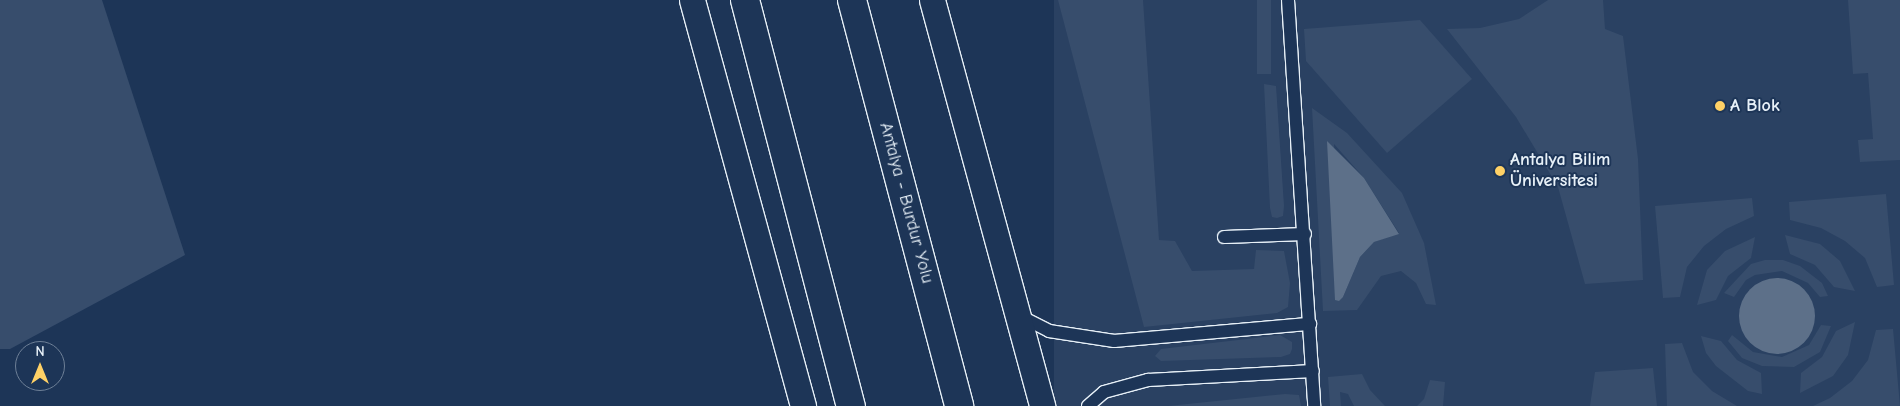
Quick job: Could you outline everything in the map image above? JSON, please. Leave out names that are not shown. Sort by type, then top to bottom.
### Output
[{"type":"highway","points":[[745,0],[851,406]]},
{"type":"highway","name":"Antalya - Burdur Yolu","points":[[852,0],[959,406]]},
{"type":"street","points":[[692,0],[803,406]]},
{"type":"street","points":[[932,0],[1042,406]]},
{"type":"lane","points":[[1288,0],[1305,234],[1314,406]]},
{"type":"lane","points":[[1224,237],[1305,234]]},
{"type":"lane","points":[[1018,316],[1049,331],[1114,341],[1310,324]]},
{"type":"lane","points":[[1088,406],[1104,392],[1148,380],[1312,371]]},
{"type":"shaded area","points":[[0,0],[102,0],[185,255],[25,341],[15,341],[15,346],[10,349],[0,349]]},
{"type":"shaded area","name":"Antalya Bilim Üniversitesi","points":[[1054,0],[1900,0],[1900,406],[1054,406]]},
{"type":"shaded area","points":[[1058,0],[1143,0],[1159,240],[1175,241],[1192,271],[1254,269],[1256,250],[1284,251],[1290,283],[1288,307],[1277,313],[1144,327]]},
{"type":"shaded area","points":[[1257,0],[1271,0],[1271,74],[1257,74]]},
{"type":"shaded area","points":[[1548,0],[1603,0],[1605,29],[1623,36],[1638,159],[1643,280],[1585,284],[1558,187],[1516,117],[1447,29],[1480,28],[1519,19]]},
{"type":"shaded area","points":[[1848,0],[1900,0],[1900,160],[1860,162],[1858,140],[1873,139],[1868,73],[1853,74]]},
{"type":"shaded area","points":[[1420,20],[1472,79],[1387,153],[1306,61],[1304,29]]},
{"type":"shaded area","points":[[1264,84],[1276,86],[1284,206],[1283,216],[1277,218],[1272,217],[1270,208]]},
{"type":"shaded area","points":[[1312,108],[1347,133],[1402,193],[1424,243],[1436,305],[1426,304],[1416,283],[1401,271],[1381,276],[1357,310],[1323,311]],"holes":[[[1334,144],[1364,178],[1399,233],[1374,242],[1360,257],[1343,297]]]},
{"type":"shaded area","points":[[1327,141],[1364,178],[1399,234],[1374,242],[1360,257],[1343,297],[1339,301],[1335,300]]},
{"type":"shaded area","points":[[1886,194],[1894,285],[1877,287],[1865,258],[1845,241],[1821,228],[1790,220],[1789,202]]},
{"type":"shaded area","points":[[1752,198],[1754,216],[1726,229],[1704,246],[1687,267],[1680,297],[1663,298],[1655,206]]},
{"type":"shaded area","points":[[1785,235],[1820,244],[1840,261],[1855,291],[1834,287],[1815,265],[1790,254]]},
{"type":"shaded area","points":[[1755,237],[1751,258],[1728,276],[1716,300],[1697,305],[1707,270],[1725,251]]},
{"type":"shaded area","points":[[1765,260],[1783,260],[1800,266],[1822,283],[1828,296],[1820,297],[1808,283],[1782,271],[1755,275],[1746,280],[1734,297],[1724,293],[1751,264]]},
{"type":"shaded area","points":[[1777,278],[1791,281],[1804,289],[1812,302],[1815,316],[1812,330],[1804,343],[1791,351],[1777,354],[1763,351],[1750,343],[1742,330],[1739,316],[1742,302],[1750,289],[1763,281]]},
{"type":"shaded area","points":[[1855,322],[1848,355],[1833,376],[1800,393],[1801,373],[1822,357],[1836,331]]},
{"type":"shaded area","points":[[1821,325],[1831,326],[1820,352],[1794,367],[1762,366],[1742,358],[1728,341],[1732,335],[1753,352],[1782,357],[1809,345]]},
{"type":"shaded area","points":[[1893,329],[1900,406],[1813,406],[1830,398],[1852,381],[1868,360],[1876,330]]},
{"type":"shaded area","points":[[1280,335],[1292,342],[1290,354],[1281,357],[1161,361],[1155,356],[1161,349]]},
{"type":"shaded area","points":[[1701,336],[1721,341],[1737,360],[1761,373],[1762,394],[1748,391],[1716,366],[1706,353]]},
{"type":"shaded area","points":[[1682,343],[1693,372],[1712,391],[1737,406],[1667,406],[1665,344]]},
{"type":"shaded area","points":[[1653,368],[1657,406],[1590,406],[1595,372]]},
{"type":"shaded area","points":[[1362,374],[1370,390],[1385,406],[1354,406],[1348,394],[1340,392],[1341,406],[1330,406],[1328,377]]},
{"type":"shaded area","points":[[1430,380],[1445,382],[1443,406],[1417,406],[1424,399]]},
{"type":"shaded area","points":[[1285,394],[1299,395],[1301,406],[1168,406]]},
{"type":"place","name":"A Blok","points":[[1720,106]]},
{"type":"place","name":"Antalya Bilim Üniversitesi","points":[[1500,171]]}]
